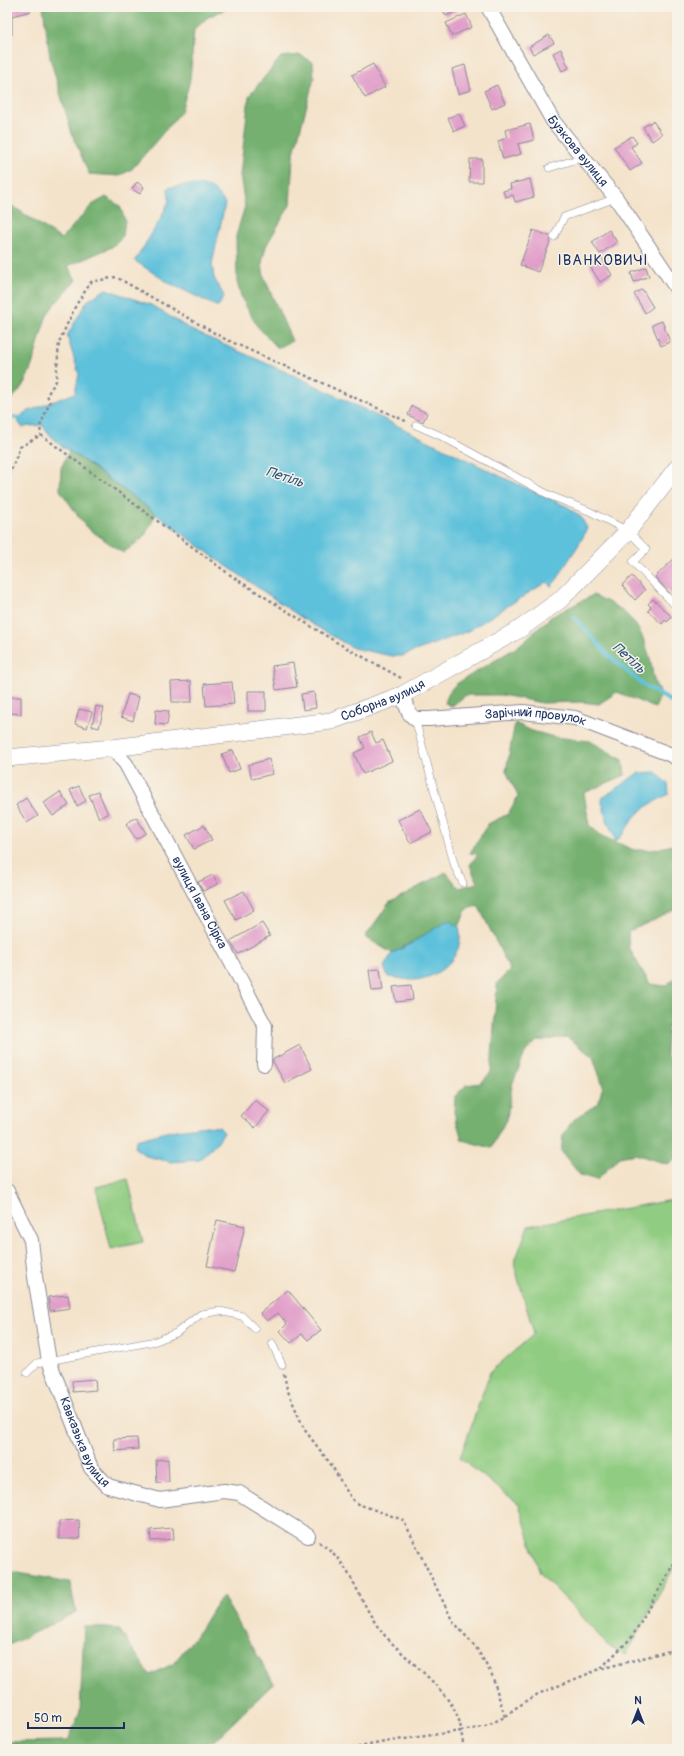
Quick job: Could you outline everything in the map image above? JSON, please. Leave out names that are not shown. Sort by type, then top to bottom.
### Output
[{"type":"street","name":"Бузкова вулиця","points":[[488,7],[553,121],[616,198],[677,290]]},
{"type":"street","name":"Соборна вулиця","points":[[7,758],[112,748],[331,721],[402,695],[520,629],[560,600],[628,531],[677,468]]},
{"type":"street","points":[[402,695],[409,713],[415,719]]},
{"type":"street","name":"Зарічний провулок","points":[[415,719],[523,712],[575,718],[677,758]]},
{"type":"street","name":"вулиця Івана Сірка","points":[[112,748],[126,764],[265,1026],[264,1064]]},
{"type":"street","name":"Кавказька вулиця","points":[[7,1190],[31,1240],[35,1277],[49,1360],[91,1468],[108,1486],[160,1500],[224,1491],[239,1493],[308,1536]]},
{"type":"lane","points":[[549,168],[584,157]]},
{"type":"lane","points":[[554,237],[564,217],[616,198]]},
{"type":"lane","points":[[416,425],[441,436],[551,496],[589,511],[628,531],[646,549],[633,562],[677,607]]},
{"type":"lane","points":[[415,719],[455,867],[463,883]]},
{"type":"lane","points":[[27,1373],[37,1363],[49,1360],[156,1341],[176,1333],[201,1314],[220,1311],[242,1316],[255,1329]]},
{"type":"lane","points":[[272,1343],[282,1365]]},
{"type":"path","points":[[416,425],[224,339],[116,277],[91,282],[76,305],[59,342],[56,381],[47,395],[50,402],[40,426],[41,435],[233,577],[336,642],[417,687]]},
{"type":"path","points":[[7,481],[20,447],[41,435]]},
{"type":"path","points":[[282,1365],[287,1389],[304,1429],[332,1466],[355,1503],[403,1520],[452,1620],[477,1649],[492,1675],[505,1717]]},
{"type":"path","points":[[308,1536],[324,1546],[342,1563],[381,1631],[412,1663],[437,1685],[460,1721],[464,1749]]},
{"type":"path","points":[[600,1669],[632,1637],[677,1558]]},
{"type":"path","points":[[349,1749],[390,1740],[483,1727],[505,1717],[538,1694],[600,1669],[677,1649]]},
{"type":"green space","points":[[43,7],[230,7],[208,17],[194,30],[190,80],[181,112],[132,169],[119,176],[89,174],[72,134],[50,58]]},
{"type":"green space","points":[[300,55],[313,62],[314,78],[293,157],[290,205],[266,246],[262,262],[264,277],[292,341],[278,348],[257,326],[242,299],[237,282],[236,236],[245,206],[240,175],[249,96],[281,57]]},
{"type":"green space","points":[[106,197],[120,206],[125,220],[123,236],[112,247],[68,266],[76,280],[48,314],[28,375],[16,395],[7,403],[7,202],[61,239],[92,205]]},
{"type":"green space","points":[[69,451],[156,514],[144,537],[123,553],[86,527],[60,490],[61,468]]},
{"type":"green space","points":[[593,595],[621,610],[634,623],[639,631],[650,658],[655,684],[661,695],[655,708],[617,692],[599,704],[581,702],[542,703],[502,695],[466,695],[452,706],[445,703],[449,692],[456,684],[517,647],[551,617]]},
{"type":"green space","points":[[515,723],[532,731],[554,737],[590,741],[623,760],[625,775],[584,793],[589,825],[602,836],[634,850],[652,850],[677,844],[677,909],[628,932],[629,948],[650,984],[665,986],[677,977],[677,1027],[668,1024],[666,1054],[677,1075],[677,1159],[667,1164],[635,1154],[619,1157],[597,1180],[580,1175],[561,1151],[563,1136],[572,1121],[598,1103],[603,1086],[593,1057],[567,1037],[537,1041],[525,1053],[512,1085],[507,1118],[491,1148],[462,1140],[454,1112],[455,1096],[466,1085],[481,1083],[491,1072],[497,983],[510,970],[478,905],[466,910],[459,927],[451,921],[392,953],[365,937],[389,903],[446,872],[459,888],[477,883],[470,865],[478,854],[470,853],[488,824],[508,814],[518,796],[506,771]]},
{"type":"green space","points":[[128,1179],[143,1242],[111,1249],[96,1187]]},
{"type":"green space","points":[[677,1199],[677,1562],[626,1655],[607,1645],[579,1613],[540,1573],[519,1504],[460,1458],[490,1372],[534,1334],[514,1264],[528,1226]]},
{"type":"green space","points":[[7,1571],[70,1582],[76,1612],[7,1646]]},
{"type":"green space","points":[[223,1597],[274,1683],[215,1740],[187,1749],[7,1749],[7,1742],[68,1741],[80,1712],[84,1626],[119,1629],[150,1675],[173,1664],[198,1633],[214,1607]]},
{"type":"water","points":[[184,185],[208,187],[217,193],[225,204],[212,264],[214,278],[224,296],[218,307],[169,283],[135,261],[160,220],[169,201],[168,188]]},
{"type":"water","points":[[106,289],[151,305],[193,331],[304,380],[502,477],[568,507],[581,517],[587,528],[582,539],[551,586],[546,582],[468,631],[402,656],[392,656],[353,648],[305,620],[215,558],[86,462],[57,443],[42,425],[22,427],[17,420],[24,413],[75,393],[79,374],[67,336],[87,301]]},
{"type":"water","points":[[656,772],[668,784],[669,794],[640,811],[616,841],[608,823],[601,799],[638,773]]},
{"type":"water","points":[[451,921],[459,927],[460,937],[454,956],[448,964],[441,970],[423,979],[410,980],[388,977],[384,967],[392,953],[405,947],[442,924]]},
{"type":"water","points":[[206,1126],[219,1127],[224,1132],[215,1145],[199,1160],[171,1162],[146,1156],[135,1148],[136,1140],[170,1131]]},
{"type":"building","points":[[7,7],[30,7],[31,11],[12,16],[12,35],[7,35]]},
{"type":"building","points":[[441,7],[457,7],[459,10],[446,16]]},
{"type":"building","points":[[466,14],[472,27],[452,36],[446,23]]},
{"type":"building","points":[[549,35],[554,43],[533,54],[529,47]]},
{"type":"building","points":[[561,49],[569,68],[562,71],[553,53]]},
{"type":"building","points":[[373,64],[385,87],[365,98],[352,75]]},
{"type":"building","points":[[465,65],[471,90],[458,94],[452,69]]},
{"type":"building","points":[[497,85],[505,103],[492,109],[484,91]]},
{"type":"building","points":[[459,113],[465,126],[454,131],[448,118]]},
{"type":"building","points":[[653,121],[662,134],[652,141],[643,127]]},
{"type":"building","points":[[530,124],[534,140],[518,144],[521,154],[503,159],[498,141],[507,138],[505,130]]},
{"type":"building","points":[[632,136],[637,143],[631,147],[642,163],[630,171],[614,147]]},
{"type":"building","points":[[470,159],[482,159],[482,182],[469,182]]},
{"type":"building","points":[[530,179],[534,197],[515,202],[513,195],[505,197],[503,191],[511,189],[510,184]]},
{"type":"building","points":[[137,182],[144,187],[140,194],[132,189]]},
{"type":"building","points":[[533,230],[552,237],[538,272],[520,265]]},
{"type":"building","points":[[609,230],[617,242],[600,254],[592,242]]},
{"type":"building","points":[[602,258],[612,275],[600,282],[589,265]]},
{"type":"building","points":[[646,267],[649,276],[634,282],[631,273]]},
{"type":"building","points":[[642,289],[653,307],[645,313],[634,294]]},
{"type":"building","points":[[662,321],[670,342],[661,346],[652,325]]},
{"type":"building","points":[[412,406],[427,413],[423,422],[408,415]]},
{"type":"building","points":[[677,556],[677,597],[675,599],[655,577]]},
{"type":"building","points":[[632,576],[645,590],[635,600],[622,585]]},
{"type":"building","points":[[653,599],[672,617],[667,622],[665,620],[662,624],[648,611],[651,607],[648,604]]},
{"type":"building","points":[[293,663],[297,687],[276,690],[272,666]]},
{"type":"building","points":[[191,681],[192,702],[172,702],[171,682]]},
{"type":"building","points":[[232,682],[234,704],[206,706],[204,684]]},
{"type":"building","points":[[248,691],[266,691],[266,711],[248,711]]},
{"type":"building","points":[[314,692],[316,708],[303,710],[301,694]]},
{"type":"building","points":[[128,694],[139,697],[133,721],[121,717]]},
{"type":"building","points":[[7,697],[21,697],[21,714],[7,713]]},
{"type":"building","points":[[96,706],[104,708],[99,728],[92,726]]},
{"type":"building","points":[[79,709],[92,712],[87,728],[75,724]]},
{"type":"building","points":[[156,710],[169,711],[167,725],[155,724]]},
{"type":"building","points":[[371,732],[376,743],[383,740],[392,761],[363,774],[354,753],[365,748],[360,737]]},
{"type":"building","points":[[233,750],[240,769],[229,773],[222,754]]},
{"type":"building","points":[[269,759],[273,774],[252,779],[248,765]]},
{"type":"building","points":[[79,786],[86,801],[77,806],[70,790]]},
{"type":"building","points":[[98,791],[108,814],[99,818],[89,795]]},
{"type":"building","points":[[60,792],[69,805],[53,816],[44,803]]},
{"type":"building","points":[[26,798],[38,816],[27,823],[16,805]]},
{"type":"building","points":[[420,809],[432,832],[410,843],[398,820]]},
{"type":"building","points":[[136,817],[146,833],[136,839],[126,824]]},
{"type":"building","points":[[204,825],[212,840],[194,849],[186,835]]},
{"type":"building","points":[[213,875],[218,884],[203,891],[198,882]]},
{"type":"building","points":[[244,891],[254,910],[236,920],[225,900]]},
{"type":"building","points":[[262,923],[270,936],[238,954],[230,941]]},
{"type":"building","points":[[380,969],[383,990],[372,991],[369,970]]},
{"type":"building","points":[[411,985],[413,1000],[396,1002],[393,987]]},
{"type":"building","points":[[300,1045],[312,1069],[285,1083],[272,1060]]},
{"type":"building","points":[[255,1100],[269,1111],[255,1128],[241,1116]]},
{"type":"building","points":[[217,1220],[245,1226],[234,1272],[207,1266]]},
{"type":"building","points":[[288,1290],[321,1330],[308,1340],[302,1334],[291,1343],[280,1331],[287,1324],[278,1313],[267,1321],[260,1313]]},
{"type":"building","points":[[68,1295],[70,1308],[50,1311],[48,1297]]},
{"type":"building","points":[[95,1379],[96,1390],[73,1392],[72,1381]]},
{"type":"building","points":[[137,1438],[138,1449],[115,1451],[114,1439]]},
{"type":"building","points":[[168,1459],[169,1482],[157,1483],[156,1460]]},
{"type":"building","points":[[79,1520],[80,1539],[59,1539],[59,1521]]},
{"type":"building","points":[[173,1528],[174,1539],[151,1541],[150,1530]]},
{"type":"waterway","name":"Петіль","points":[[7,417],[23,418]]},
{"type":"waterway","name":"Петіль","points":[[574,617],[608,655],[642,684],[677,705]]},
{"type":"district","name":"ІВАНКОВИЧІ","points":[[603,260]]}]
